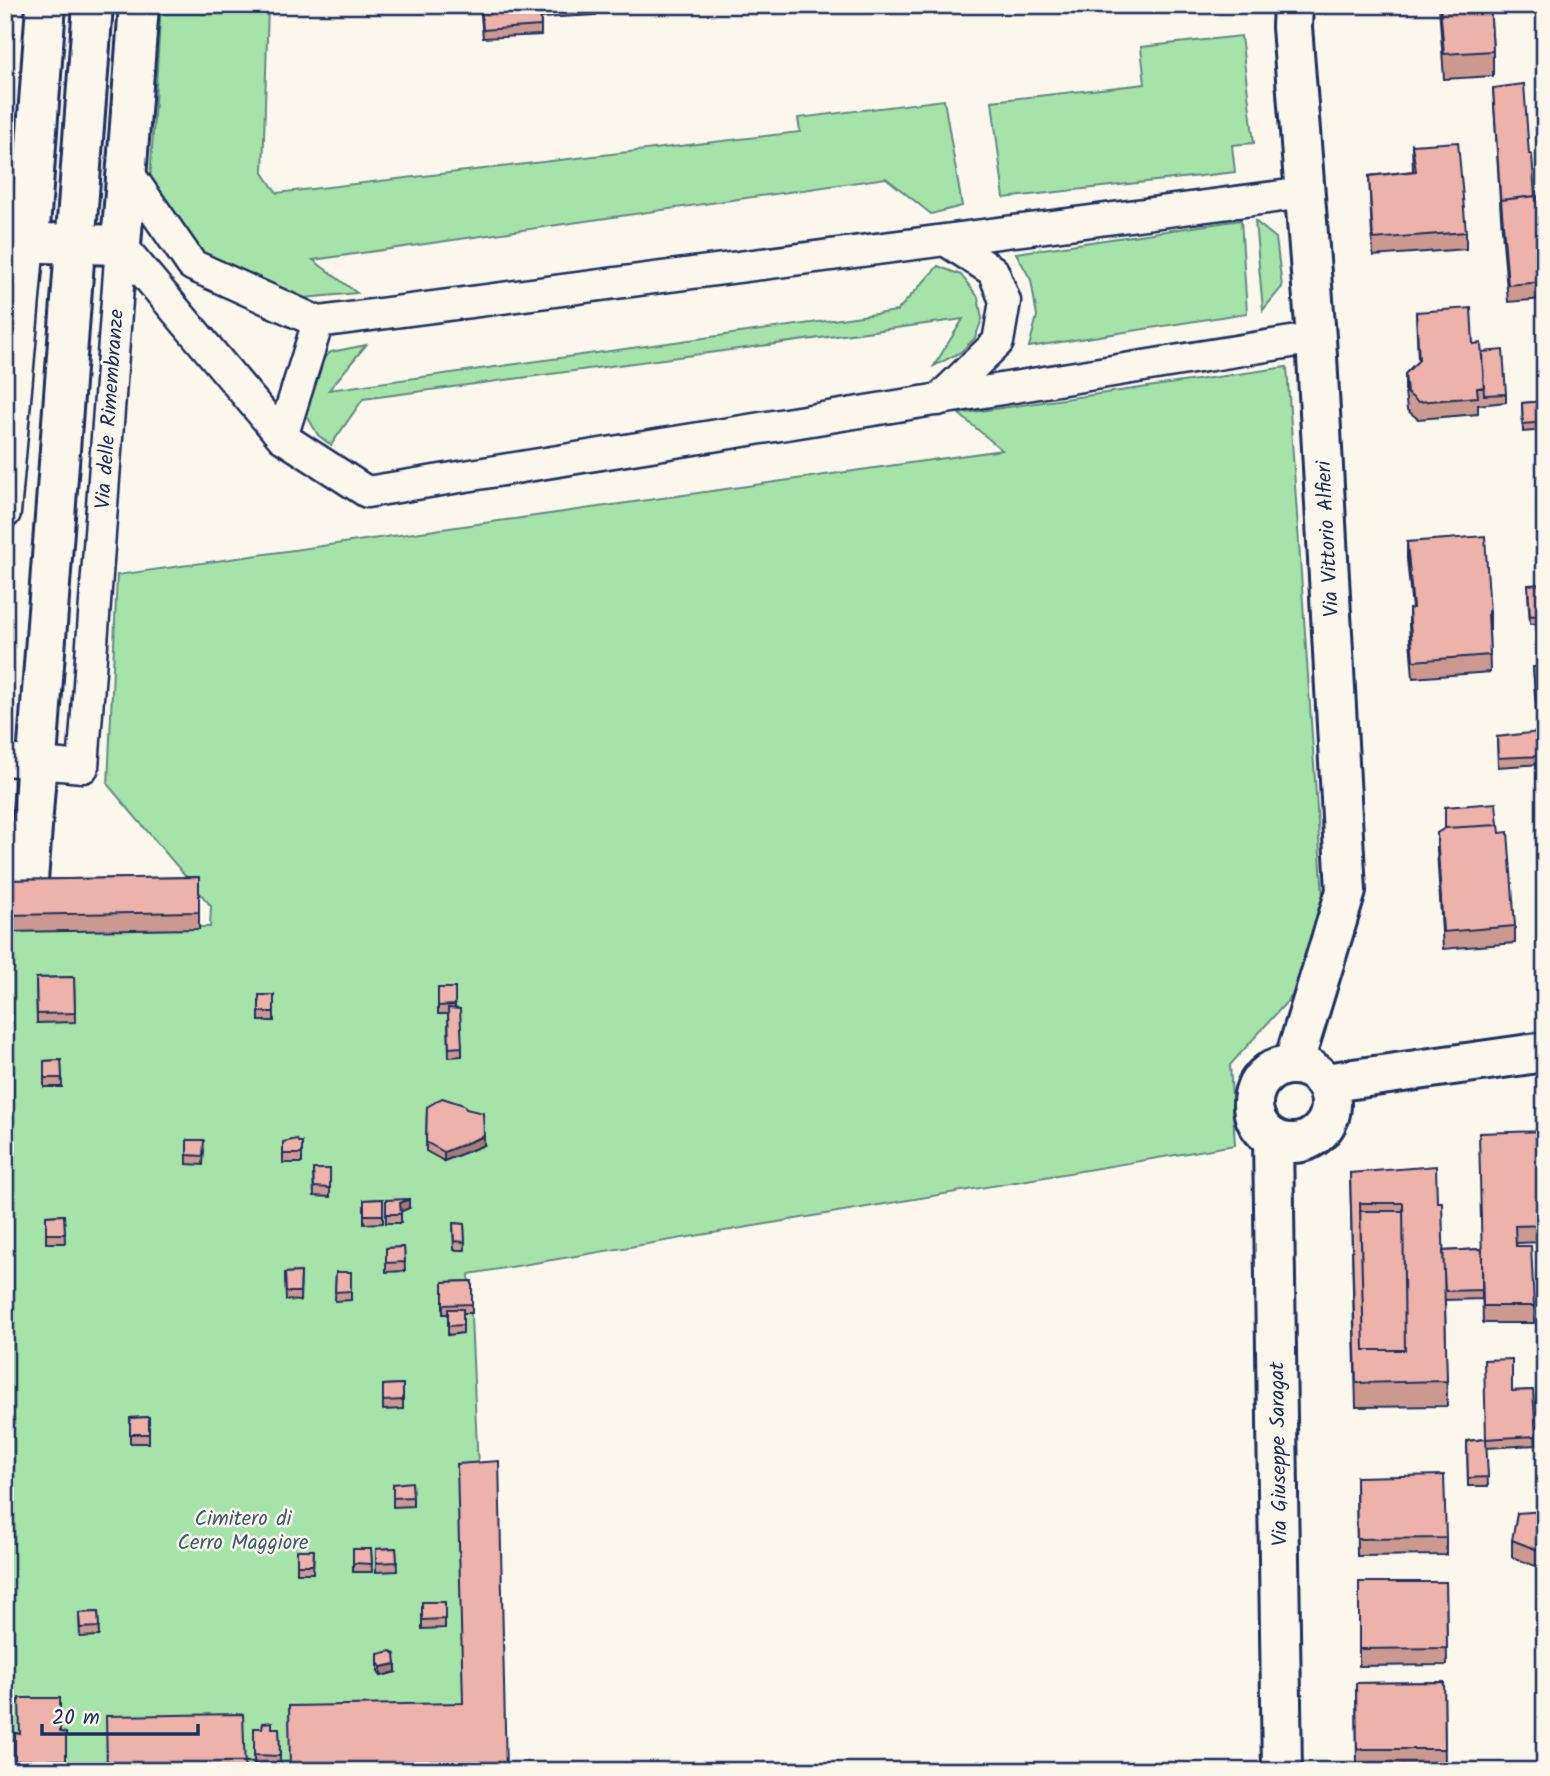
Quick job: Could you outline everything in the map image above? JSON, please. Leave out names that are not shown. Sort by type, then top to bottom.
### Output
[{"type":"street","points":[[46,5],[17,242],[121,244]]},
{"type":"street","points":[[27,894],[21,762],[75,244],[93,5]]},
{"type":"street","name":"Via delle Rimembranze","points":[[121,244],[139,5]]},
{"type":"street","name":"Via Vittorio Alfieri","points":[[1293,5],[1292,27],[1316,338],[1346,891],[1309,1074]]},
{"type":"street","points":[[1309,1074],[1330,1095],[1331,1108],[1320,1131],[1310,1139],[1297,1143],[1284,1143],[1273,1138],[1262,1130],[1256,1119],[1254,1093],[1259,1081],[1280,1066],[1309,1074],[1545,1052]]},
{"type":"street","name":"Via Giuseppe Saragat","points":[[1273,1138],[1282,1771]]},
{"type":"lane","points":[[127,172],[192,265],[318,322],[1305,193]]},
{"type":"lane","points":[[939,400],[998,342],[1004,300],[993,271],[945,240]]},
{"type":"lane","points":[[5,513],[17,242]]},
{"type":"lane","points":[[121,244],[282,437],[367,492],[1316,338]]},
{"type":"lane","name":"Via delle Rimembranze","points":[[21,762],[83,767],[121,244]]},
{"type":"lane","points":[[282,437],[318,322]]},
{"type":"green space","points":[[161,5],[268,5],[263,173],[277,193],[800,132],[798,118],[944,100],[962,206],[931,214],[886,178],[313,260],[357,293],[293,299],[199,254],[150,181]]},
{"type":"green space","points":[[1241,36],[1254,143],[1232,145],[1235,172],[1004,198],[992,101],[1145,84],[1141,47]]},
{"type":"green space","points":[[1241,220],[1247,313],[1029,347],[1037,316],[1031,280],[1016,253]]},
{"type":"green space","points":[[1255,221],[1276,238],[1282,287],[1263,310]]},
{"type":"green space","points":[[938,266],[961,275],[978,297],[982,319],[975,338],[961,352],[934,366],[963,319],[363,399],[331,445],[318,435],[303,409],[320,361],[331,352],[366,345],[329,390],[897,311]]},
{"type":"green space","name":"Cimitero di Cerro Maggiore","points":[[1287,367],[1327,957],[1230,1065],[1235,1145],[469,1274],[492,1771],[5,1771],[5,925],[210,927],[211,906],[108,785],[117,575],[1002,450],[959,414]]},
{"type":"building","points":[[481,5],[548,5],[548,9],[540,10],[541,26],[483,30]]},
{"type":"building","points":[[1440,5],[1490,5],[1493,51],[1444,54]]},
{"type":"building","points":[[1524,84],[1535,196],[1501,200],[1501,208],[1493,88]]},
{"type":"building","points":[[1458,142],[1466,232],[1373,239],[1369,176],[1416,171],[1412,145]]},
{"type":"building","points":[[1537,196],[1544,282],[1508,285],[1501,200]]},
{"type":"building","points":[[1471,308],[1473,344],[1481,343],[1484,387],[1477,388],[1478,397],[1418,402],[1407,393],[1405,374],[1419,360],[1416,312]]},
{"type":"building","points":[[1503,350],[1506,394],[1484,395],[1482,352]]},
{"type":"building","points":[[1545,401],[1545,422],[1523,424],[1522,403]]},
{"type":"building","points":[[1485,536],[1490,655],[1413,661],[1409,609],[1413,608],[1407,542]]},
{"type":"building","points":[[1545,584],[1545,614],[1530,616],[1528,585]]},
{"type":"building","points":[[1533,667],[1545,667],[1545,701],[1536,701]]},
{"type":"building","points":[[1538,732],[1541,756],[1498,758],[1497,737]]},
{"type":"building","points":[[1496,803],[1498,825],[1445,828],[1445,807]]},
{"type":"building","points":[[1499,825],[1500,833],[1508,832],[1515,926],[1443,932],[1437,833],[1445,828]]},
{"type":"building","points":[[199,877],[199,912],[5,915],[5,880]]},
{"type":"building","points":[[74,977],[75,1013],[37,1014],[36,978]]},
{"type":"building","points":[[438,988],[455,988],[455,1005],[438,1006]]},
{"type":"building","points":[[259,995],[274,995],[274,1012],[259,1012]]},
{"type":"building","points":[[448,1008],[460,1009],[462,1047],[449,1048]]},
{"type":"building","points":[[61,1060],[62,1078],[44,1078],[44,1061]]},
{"type":"building","points":[[442,1098],[483,1113],[484,1136],[444,1152],[426,1142],[427,1107]]},
{"type":"building","points":[[1545,1131],[1545,1225],[1515,1226],[1516,1246],[1531,1246],[1534,1306],[1483,1306],[1479,1133]]},
{"type":"building","points":[[297,1139],[302,1142],[302,1154],[283,1154],[283,1142]]},
{"type":"building","points":[[187,1140],[204,1140],[203,1156],[187,1155]]},
{"type":"building","points":[[1436,1166],[1437,1202],[1442,1202],[1447,1381],[1356,1383],[1350,1173]],"holes":[[[1360,1203],[1403,1203],[1405,1350],[1364,1350]]]},
{"type":"building","points":[[313,1169],[330,1169],[330,1188],[314,1187]]},
{"type":"building","points":[[383,1199],[383,1215],[364,1215],[364,1200]]},
{"type":"building","points":[[409,1199],[400,1203],[401,1214],[386,1214],[386,1200]]},
{"type":"building","points":[[1360,1211],[1403,1211],[1405,1350],[1364,1350]]},
{"type":"building","points":[[64,1215],[65,1234],[46,1234],[46,1216]]},
{"type":"building","points":[[453,1223],[464,1224],[465,1242],[454,1241]]},
{"type":"building","points":[[404,1247],[405,1262],[386,1263],[386,1248]]},
{"type":"building","points":[[1482,1249],[1482,1290],[1445,1291],[1443,1251]]},
{"type":"building","points":[[301,1272],[300,1292],[286,1292],[285,1273]]},
{"type":"building","points":[[336,1272],[351,1272],[351,1291],[335,1292]]},
{"type":"building","points":[[472,1281],[472,1304],[443,1305],[443,1282]]},
{"type":"building","points":[[448,1309],[463,1309],[463,1325],[448,1326]]},
{"type":"building","points":[[1512,1359],[1512,1391],[1533,1390],[1536,1436],[1486,1439],[1484,1360]]},
{"type":"building","points":[[403,1384],[403,1400],[383,1401],[383,1385]]},
{"type":"building","points":[[149,1417],[149,1434],[130,1434],[130,1418]]},
{"type":"building","points":[[1486,1439],[1488,1477],[1468,1478],[1467,1441]]},
{"type":"building","points":[[499,1461],[506,1771],[290,1771],[289,1706],[463,1703],[457,1464]]},
{"type":"building","points":[[1444,1475],[1446,1538],[1357,1539],[1356,1477]]},
{"type":"building","points":[[412,1482],[413,1497],[393,1498],[393,1484]]},
{"type":"building","points":[[1545,1511],[1545,1548],[1535,1549],[1512,1540],[1517,1513]]},
{"type":"building","points":[[396,1548],[397,1562],[376,1563],[376,1549]]},
{"type":"building","points":[[353,1549],[371,1549],[372,1564],[353,1563]]},
{"type":"building","points":[[297,1550],[314,1550],[313,1565],[297,1565]]},
{"type":"building","points":[[1359,1582],[1446,1582],[1447,1648],[1359,1649]]},
{"type":"building","points":[[422,1602],[445,1602],[445,1619],[422,1620]]},
{"type":"building","points":[[98,1612],[99,1627],[80,1628],[79,1613]]},
{"type":"building","points":[[391,1651],[395,1654],[396,1664],[381,1667],[378,1654]]},
{"type":"building","points":[[1444,1682],[1445,1749],[1357,1749],[1356,1683]]},
{"type":"building","points":[[19,1698],[60,1698],[60,1732],[66,1733],[66,1760],[15,1761],[15,1733],[20,1734]]},
{"type":"building","points":[[243,1714],[245,1771],[107,1771],[106,1716]]},
{"type":"building","points":[[272,1722],[272,1728],[279,1728],[280,1756],[254,1755],[254,1728],[262,1728],[263,1723]]}]
